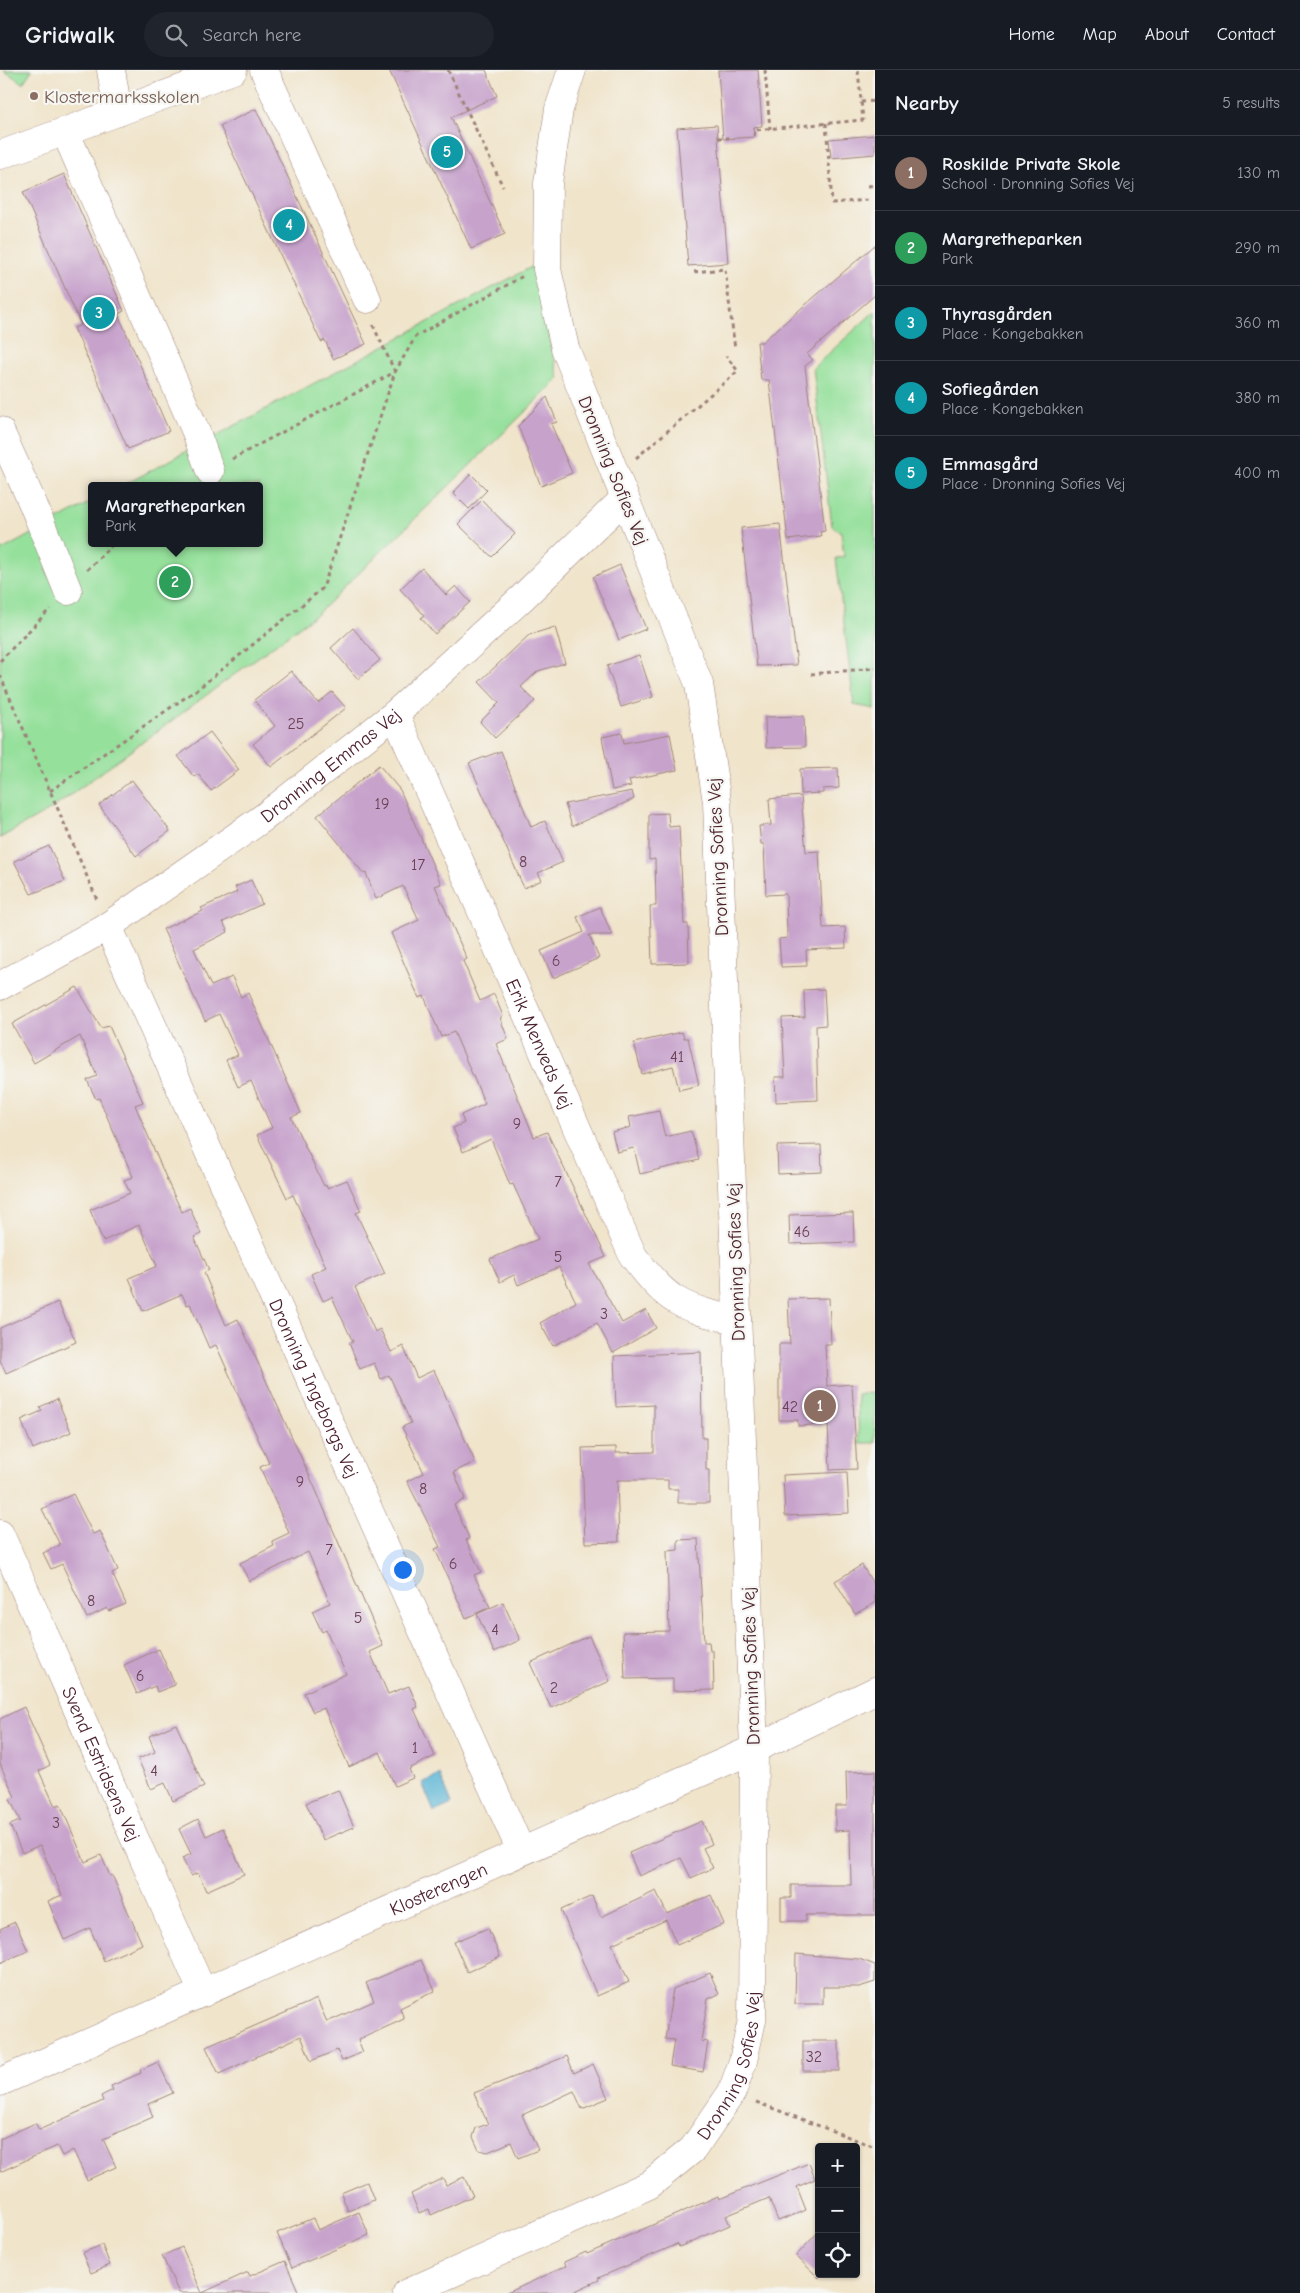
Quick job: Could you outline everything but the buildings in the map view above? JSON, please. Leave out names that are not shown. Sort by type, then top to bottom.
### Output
[{"type":"street","points":[[112,70],[118,112]]},
{"type":"street","points":[[0,155],[233,70]]},
{"type":"street","points":[[264,70],[367,299]]},
{"type":"street","name":"Dronning Sofies Vej","points":[[407,2293],[649,2185],[693,2148],[732,2092],[743,2061],[752,2020],[754,1749],[717,802],[699,684],[565,348],[547,269],[548,183],[559,109],[572,70]]},
{"type":"street","points":[[65,131],[196,432],[210,471]]},
{"type":"street","points":[[0,431],[33,504],[68,591]]},
{"type":"street","name":"Dronning Emmas Vej","points":[[0,986],[108,926],[262,818],[394,714],[523,597],[621,487]]},
{"type":"street","name":"Erik Menveds Vej","points":[[394,714],[633,1256],[654,1282],[673,1299],[699,1312],[737,1320]]},
{"type":"street","name":"Dronning Ingeborgs Vej","points":[[108,926],[522,1851]]},
{"type":"street","name":"Svend Estridsens Vej","points":[[0,1534],[203,1993]]},
{"type":"street","name":"Klosterengen","points":[[0,2082],[754,1749],[875,1691]]},
{"type":"path","points":[[448,70],[504,187]]},
{"type":"path","points":[[765,70],[770,129]]},
{"type":"path","points":[[754,136],[755,130],[863,120],[858,70]]},
{"type":"path","points":[[861,102],[875,101]]},
{"type":"path","points":[[826,123],[832,203],[869,200]]},
{"type":"path","points":[[718,138],[729,138]]},
{"type":"path","points":[[868,186],[875,185]]},
{"type":"path","points":[[50,791],[199,688],[323,588],[395,372],[416,336],[531,272],[547,269]]},
{"type":"path","points":[[694,272],[725,269],[735,349]]},
{"type":"path","points":[[367,299],[368,316],[395,372]]},
{"type":"path","points":[[621,487],[738,370],[726,356]]},
{"type":"path","points":[[210,471],[395,372]]},
{"type":"path","points":[[811,674],[875,668]]},
{"type":"path","points":[[0,676],[108,926]]},
{"type":"path","points":[[732,2092],[875,2147]]},
{"type":"green space","points":[[3,70],[32,70],[23,83]]},
{"type":"green space","points":[[533,266],[559,379],[318,613],[53,808],[0,838],[0,551],[88,504],[88,547],[263,547],[263,482],[129,482]]},
{"type":"green space","points":[[875,311],[875,709],[854,705],[836,558],[844,557],[841,532],[832,526],[813,368]]},
{"type":"green space","points":[[875,1393],[875,1443],[859,1443],[857,1394]]},
{"type":"water","points":[[440,1775],[452,1804],[434,1812],[422,1783]]},
{"type":"place","name":"Klostermarksskolen","points":[[34,96]]},
{"type":"place","name":"Emmasgård","points":[[447,152]]},
{"type":"place","name":"Sofiegården","points":[[289,225]]},
{"type":"place","name":"Thyrasgården","points":[[99,313]]},
{"type":"place","name":"Margretheparken","points":[[175,582]]},
{"type":"place","name":"Roskilde Private Skole","points":[[820,1406]]}]
